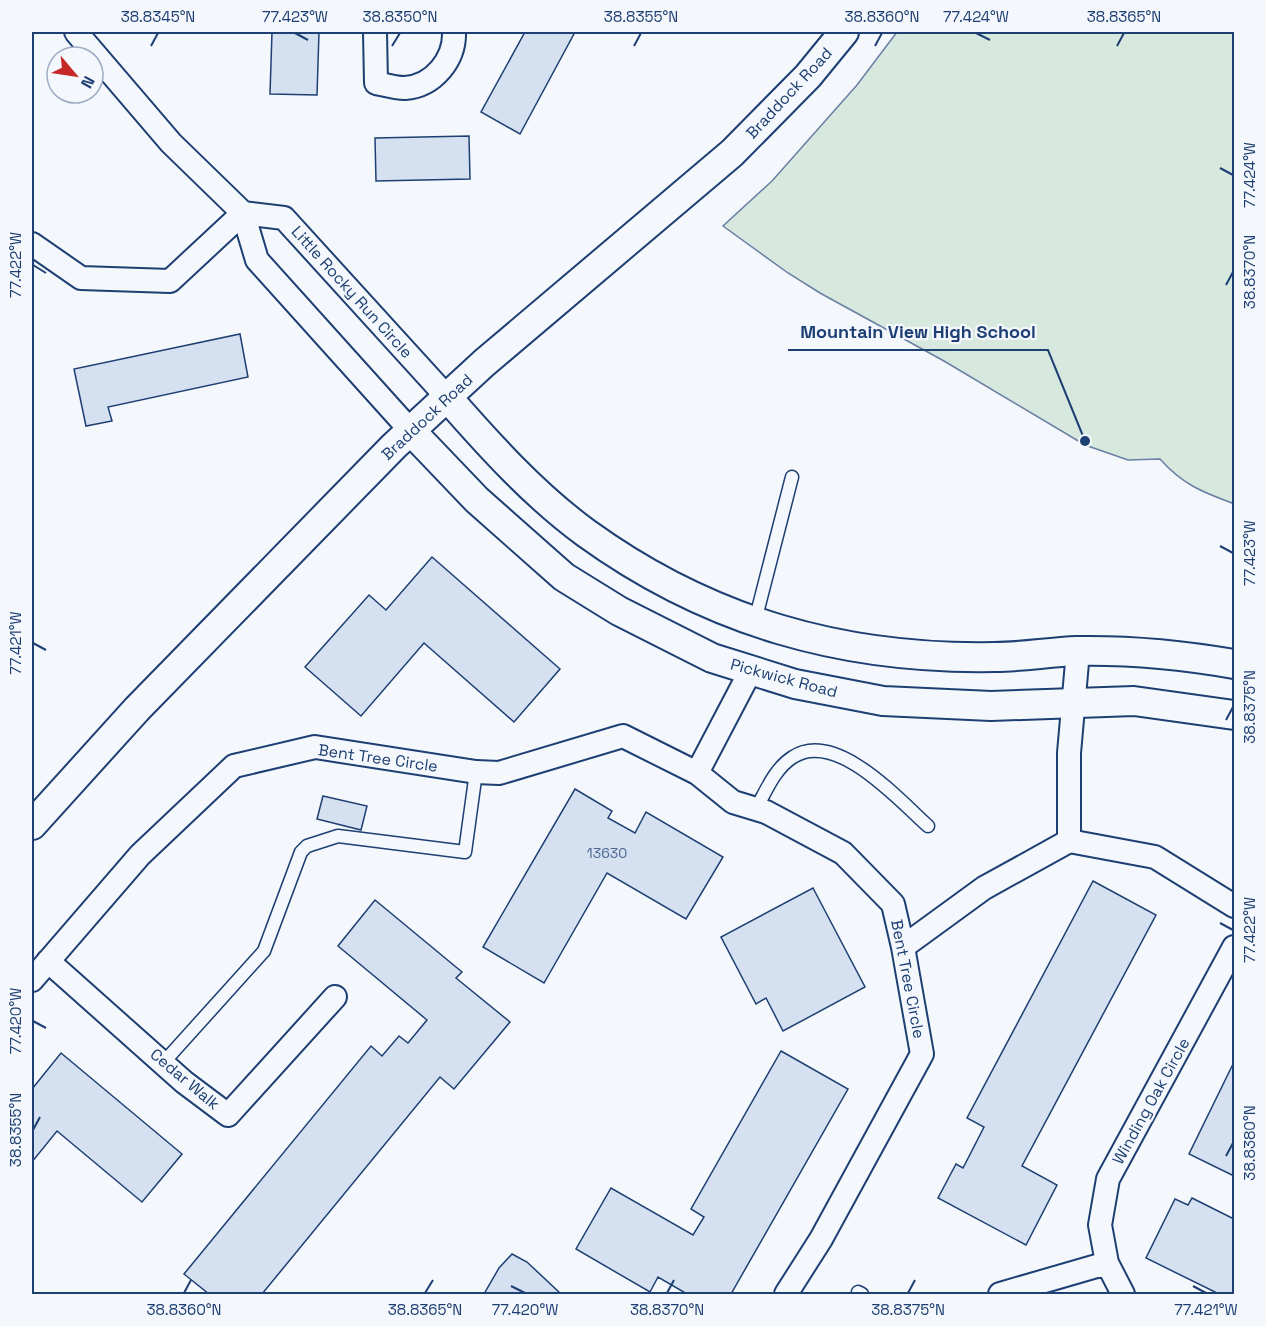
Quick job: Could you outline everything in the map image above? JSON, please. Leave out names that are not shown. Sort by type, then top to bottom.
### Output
[{"type":"street","points":[[76,32],[171,143],[243,213],[257,260],[411,431]]},
{"type":"street","points":[[375,32],[376,83],[405,88],[427,82],[444,67],[454,44],[454,32]]},
{"type":"street","name":"Braddock Road","points":[[32,825],[137,709],[411,431],[484,363],[732,153],[808,76],[844,32]]},
{"type":"street","points":[[32,244],[81,278],[170,280],[243,213]]},
{"type":"street","name":"Little Rocky Run Circle","points":[[243,213],[284,218],[447,397]]},
{"type":"street","points":[[447,397],[487,442],[536,490],[585,532],[636,566],[718,609],[754,622],[812,640],[896,654],[995,657],[1077,651],[1162,653],[1234,664]]},
{"type":"street","name":"Pickwick Road","points":[[411,431],[477,500],[564,577],[619,611],[712,658],[795,684],[883,701],[991,706],[1134,701],[1234,715]]},
{"type":"street","points":[[1069,841],[1069,753],[1077,651]]},
{"type":"street","points":[[697,773],[752,670]]},
{"type":"street","name":"Bent Tree Circle","points":[[32,980],[140,855],[234,766],[315,747],[476,772],[499,772],[623,736],[697,773],[733,802],[766,812],[843,853],[893,904],[922,1054],[821,1239],[786,1294]]},
{"type":"street","points":[[903,947],[984,888],[1069,841],[1155,856],[1234,906]]},
{"type":"street","name":"Winding Oak Circle","points":[[1123,1294],[1107,1263],[1100,1225],[1108,1179],[1234,947]]},
{"type":"street","name":"Cedar Walk","points":[[48,961],[184,1082],[228,1115],[335,997]]},
{"type":"street","points":[[1000,1294],[1107,1263]]},
{"type":"lane","points":[[754,622],[792,477]]},
{"type":"lane","points":[[756,809],[778,771],[794,756],[818,749],[845,758],[881,782],[928,826]]},
{"type":"lane","points":[[164,1062],[264,951],[301,852],[307,846],[338,836],[465,852],[476,772]]},
{"type":"shaded area","points":[[897,32],[1234,32],[1234,506],[1185,481],[1160,459],[1128,460],[1085,445],[944,361],[820,293],[723,226],[772,181],[857,85]]},
{"type":"building","points":[[272,32],[319,32],[317,95],[270,94]]},
{"type":"building","points":[[525,32],[575,32],[520,134],[481,112]]},
{"type":"building","points":[[469,136],[470,179],[376,181],[375,138]]},
{"type":"building","points":[[240,334],[248,377],[108,407],[112,421],[86,426],[74,369]]},
{"type":"building","points":[[432,557],[560,669],[514,722],[424,643],[361,716],[305,667],[369,595],[386,610]]},
{"type":"building","points":[[575,789],[612,811],[608,818],[635,833],[646,812],[723,857],[686,919],[607,873],[544,983],[483,947]]},
{"type":"building","points":[[323,796],[367,806],[361,830],[317,819]]},
{"type":"building","points":[[1093,881],[1156,915],[1022,1166],[1057,1185],[1026,1245],[938,1198],[956,1164],[963,1168],[984,1127],[967,1118]]},
{"type":"building","points":[[813,888],[865,987],[783,1031],[766,998],[756,1004],[721,937]]},
{"type":"building","points":[[375,900],[462,972],[456,978],[510,1022],[454,1089],[440,1077],[262,1294],[209,1294],[184,1274],[371,1046],[382,1056],[399,1036],[408,1043],[427,1020],[338,946]]},
{"type":"building","points":[[781,1051],[848,1089],[731,1294],[687,1294],[658,1277],[650,1292],[576,1249],[611,1188],[693,1235],[704,1217],[691,1209]]},
{"type":"building","points":[[61,1053],[182,1154],[142,1202],[57,1131],[32,1162],[32,1089]]},
{"type":"building","points":[[1234,1062],[1234,1176],[1189,1154]]},
{"type":"building","points":[[1192,1198],[1234,1219],[1234,1294],[1219,1294],[1146,1258],[1175,1199],[1188,1205]]},
{"type":"building","points":[[512,1254],[527,1262],[561,1294],[484,1294],[499,1268]]},
{"type":"place","name":"Mountain View High School","points":[[1085,441]]}]
